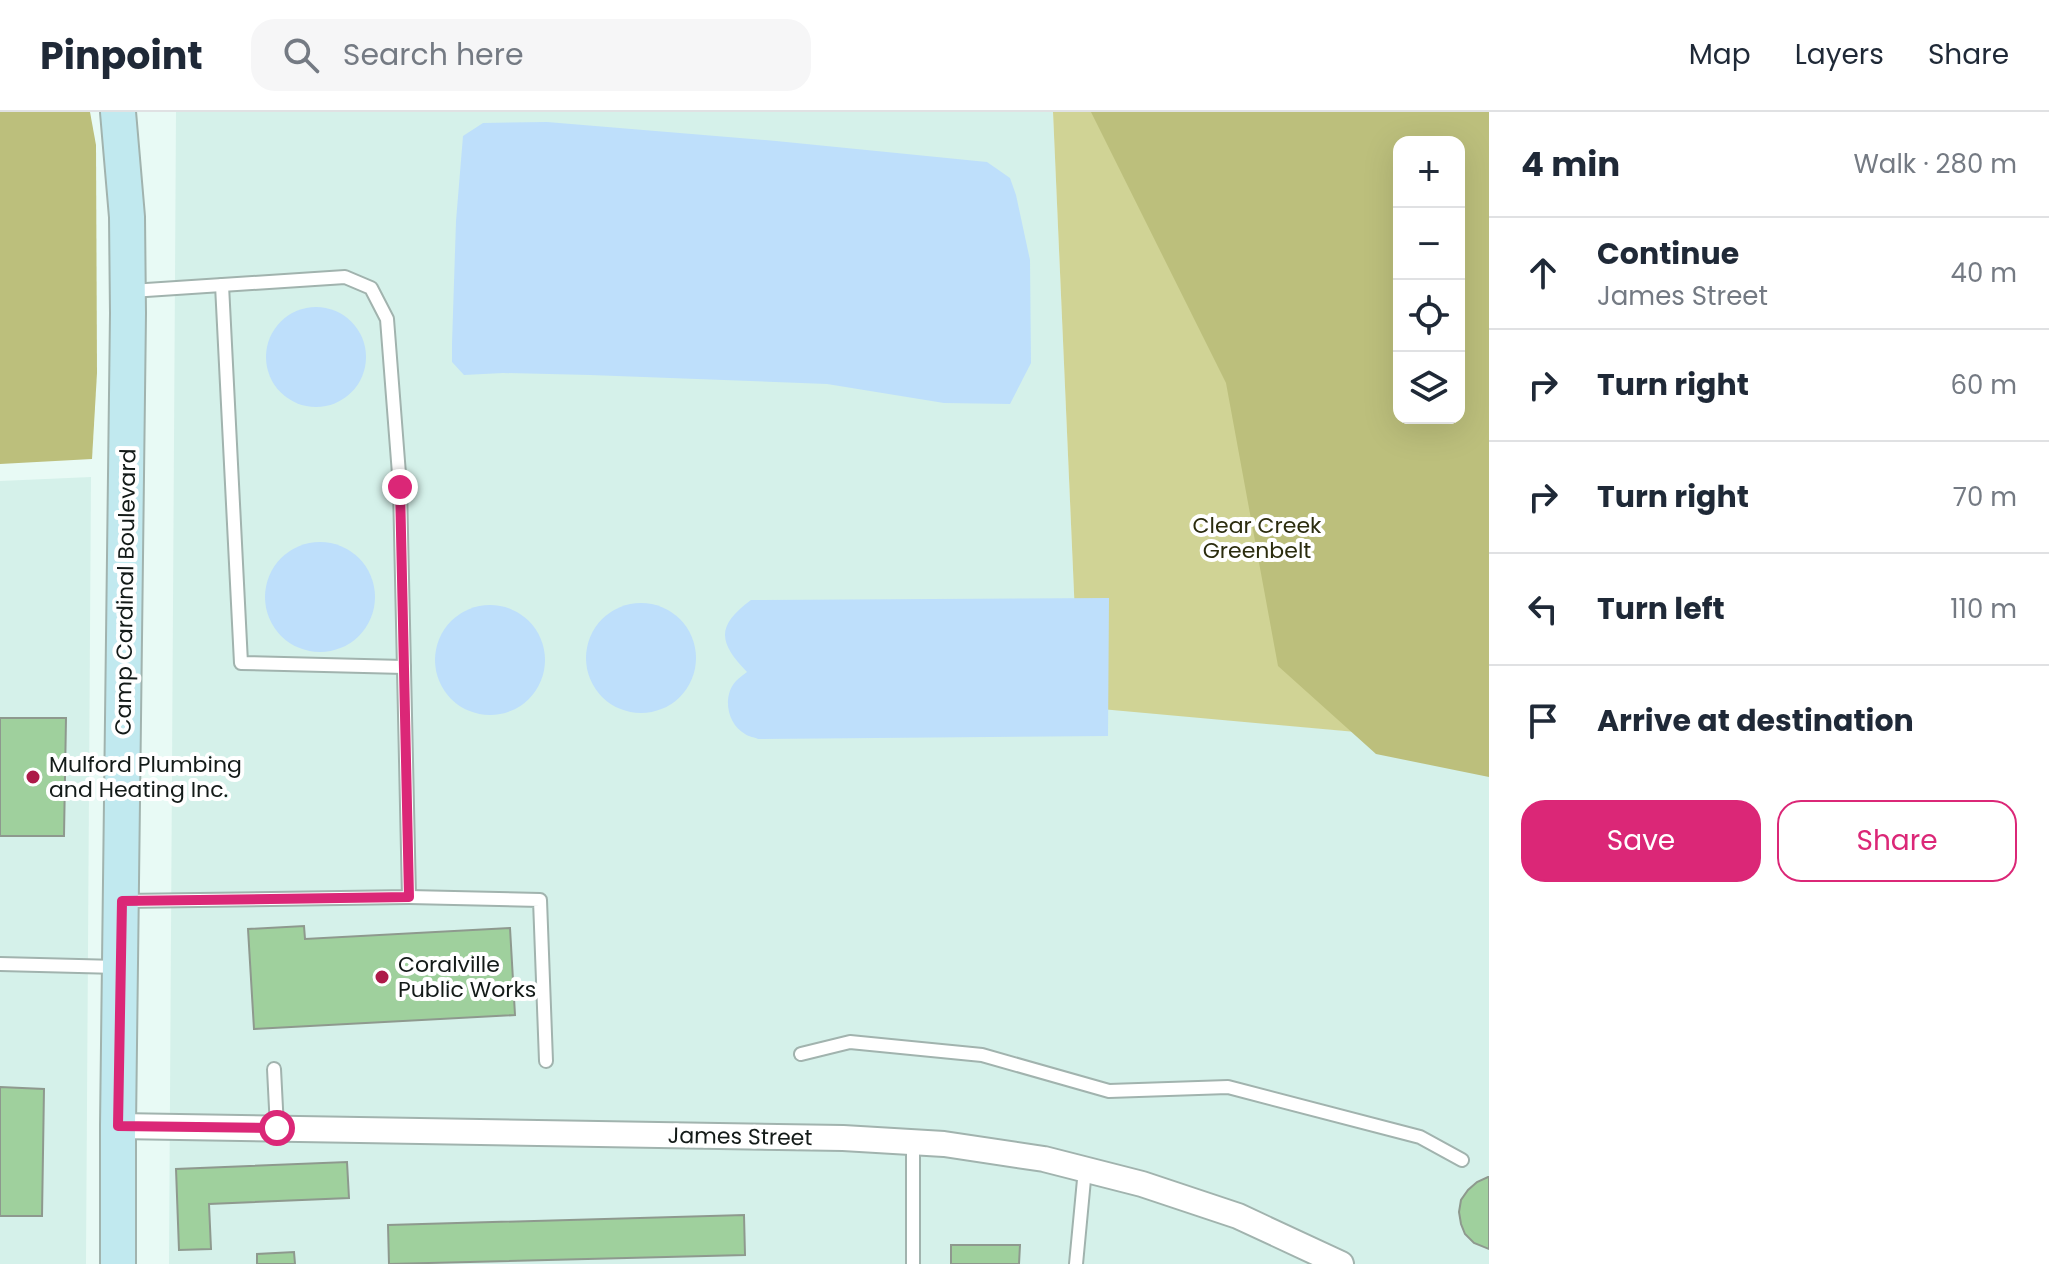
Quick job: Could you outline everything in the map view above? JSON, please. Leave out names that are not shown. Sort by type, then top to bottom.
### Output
[{"type":"street","name":"Camp Cardinal Boulevard","points":[[118,112],[127,217],[128,291],[118,1264]]},
{"type":"street","name":"James Street","points":[[118,1126],[827,1137],[944,1144],[1044,1159],[1142,1184],[1238,1216],[1341,1264]]},
{"type":"lane","points":[[128,291],[345,277],[371,288],[387,319],[400,487],[409,897]]},
{"type":"lane","points":[[222,285],[241,663],[404,667]]},
{"type":"lane","points":[[122,901],[409,897],[540,900],[546,1061]]},
{"type":"lane","points":[[0,964],[121,967]]},
{"type":"lane","points":[[801,1054],[850,1042],[982,1055],[1109,1091],[1228,1087],[1420,1137],[1462,1160]]},
{"type":"lane","points":[[274,1069],[277,1128]]},
{"type":"lane","points":[[913,1142],[913,1264]]},
{"type":"lane","points":[[1076,1264],[1085,1169]]},
{"type":"shaded area","points":[[176,112],[1053,112],[1079,706],[1489,744],[1489,1264],[169,1264]]},
{"type":"shaded area","points":[[91,477],[86,1264],[0,1264],[0,481]]},
{"type":"green space","points":[[0,112],[90,112],[96,145],[97,373],[92,459],[0,464]]},
{"type":"green space","name":"Clear Creek Greenbelt","points":[[1053,112],[1489,112],[1489,744],[1079,707]]},
{"type":"green space","name":"Clear Creek Greenbelt","points":[[1091,112],[1489,112],[1489,777],[1376,754],[1278,666],[1226,383]]},
{"type":"water","points":[[547,122],[987,162],[1010,178],[1030,260],[1031,363],[1010,404],[944,403],[827,384],[590,375],[464,375],[452,362],[456,221],[463,136],[483,123]]},
{"type":"water","points":[[316,307],[344,315],[358,329],[366,357],[358,385],[344,399],[316,407],[288,399],[274,385],[266,357],[274,329],[288,315]]},
{"type":"water","points":[[320,542],[341,546],[359,558],[371,576],[375,597],[371,618],[359,636],[341,648],[320,652],[299,648],[281,636],[269,618],[265,597],[269,576],[281,558],[299,546]]},
{"type":"water","points":[[1109,598],[1108,736],[758,739],[747,735],[734,724],[728,709],[732,687],[747,672],[730,652],[725,634],[732,618],[751,600]]},
{"type":"water","points":[[641,603],[662,607],[680,619],[692,637],[696,658],[692,679],[680,697],[662,709],[641,713],[620,709],[602,697],[590,679],[586,658],[590,637],[602,619],[620,607]]},
{"type":"water","points":[[490,605],[511,609],[529,621],[541,639],[545,660],[541,681],[529,699],[511,711],[490,715],[469,711],[451,699],[439,681],[435,660],[439,639],[451,621],[469,609]]},
{"type":"building","name":"Mulford Plumbing and Heating Inc.","points":[[0,718],[66,718],[64,836],[0,836]]},
{"type":"building","name":"Coralville Public Works","points":[[304,926],[305,939],[510,928],[515,1015],[254,1029],[248,929]]},
{"type":"building","points":[[0,1087],[44,1089],[42,1216],[0,1216]]},
{"type":"building","points":[[347,1162],[349,1198],[209,1204],[211,1249],[179,1250],[176,1169]]},
{"type":"building","points":[[1489,1177],[1489,1249],[1474,1243],[1465,1234],[1459,1212],[1461,1200],[1468,1190]]},
{"type":"building","points":[[744,1215],[745,1255],[389,1264],[388,1225]]},
{"type":"building","points":[[951,1245],[1020,1245],[1019,1264],[951,1264]]},
{"type":"building","points":[[294,1252],[295,1264],[257,1264],[257,1254]]},
{"type":"place","name":"Mulford Plumbing and Heating Inc.","points":[[33,777]]},
{"type":"place","name":"Coralville Public Works","points":[[382,977]]},
{"type":"route","points":[[277,1128],[118,1126],[122,901],[409,897],[400,487]]}]
